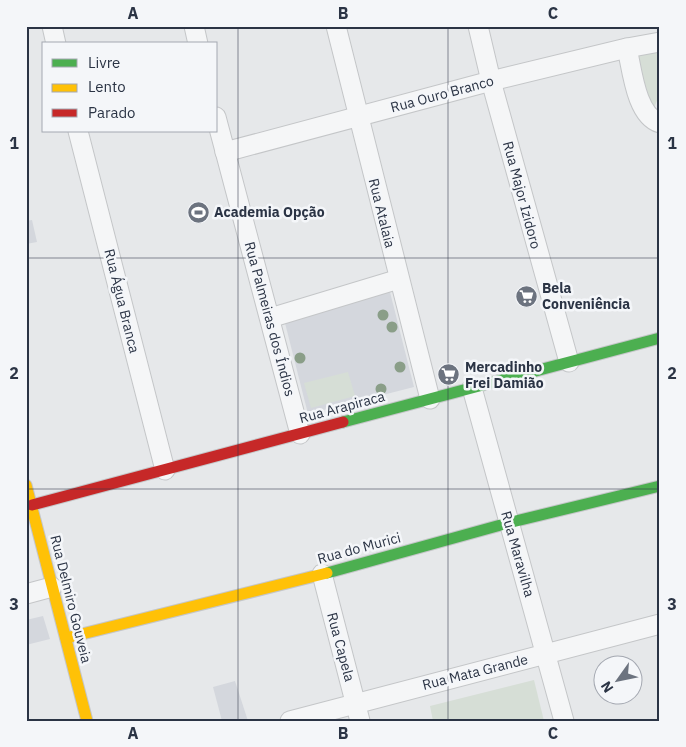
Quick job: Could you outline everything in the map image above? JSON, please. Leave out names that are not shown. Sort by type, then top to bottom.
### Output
[{"type":"street","points":[[52,26],[56,42]]},
{"type":"street","points":[[194,26],[198,42]]},
{"type":"street","name":"Rua Atalaia","points":[[336,26],[430,399]]},
{"type":"street","name":"Rua Major Izidoro","points":[[478,26],[491,80],[569,362]]},
{"type":"street","name":"Rua Ouro Branco","points":[[225,152],[491,80],[660,42]]},
{"type":"street","points":[[627,48],[638,95],[646,114],[654,121],[660,123]]},
{"type":"street","name":"Rua Palmeiras dos Índios","points":[[218,125],[300,434]]},
{"type":"street","name":"Rua Água Branca","points":[[78,132],[165,470]]},
{"type":"street","points":[[270,318],[399,279]]},
{"type":"street","name":"Rua Arapiraca","points":[[32,505],[660,338]]},
{"type":"street","name":"Rua Maravilha","points":[[472,388],[564,721]]},
{"type":"street","name":"Rua Delmiro Gouveia","points":[[26,485],[87,721]]},
{"type":"street","name":"Rua do Murici","points":[[66,638],[322,574],[508,522],[660,486]]},
{"type":"street","name":"Rua Capela","points":[[322,574],[360,721]]},
{"type":"street","points":[[26,594],[52,588]]},
{"type":"street","name":"Rua Mata Grande","points":[[290,721],[355,702],[660,624]]},
{"type":"shaded area","points":[[660,49],[660,93],[654,108],[648,108],[636,55]]},
{"type":"shaded area","points":[[32,220],[37,242],[26,244],[26,221]]},
{"type":"shaded area","points":[[390,292],[414,387],[308,414],[284,319]]},
{"type":"shaded area","points":[[348,372],[355,396],[311,408],[304,383]]},
{"type":"shaded area","points":[[43,616],[50,639],[26,645],[26,620]]},
{"type":"shaded area","points":[[534,680],[544,721],[433,721],[430,706]]},
{"type":"shaded area","points":[[235,681],[248,721],[222,721],[213,687]]},
{"type":"traffic: fast","points":[[343,422],[660,338]]},
{"type":"traffic: fast","points":[[327,573],[508,523],[660,486]]},
{"type":"traffic: slow","points":[[26,485],[87,721]]},
{"type":"traffic: slow","points":[[66,638],[327,573]]},
{"type":"traffic: jam","points":[[32,505],[343,422]]},
{"type":"place","name":"Academia Opção","points":[[198,212]]},
{"type":"place","name":"Bela Conveniência","points":[[526,296]]},
{"type":"place","name":"Mercadinho Frei Damião","points":[[449,375]]}]
